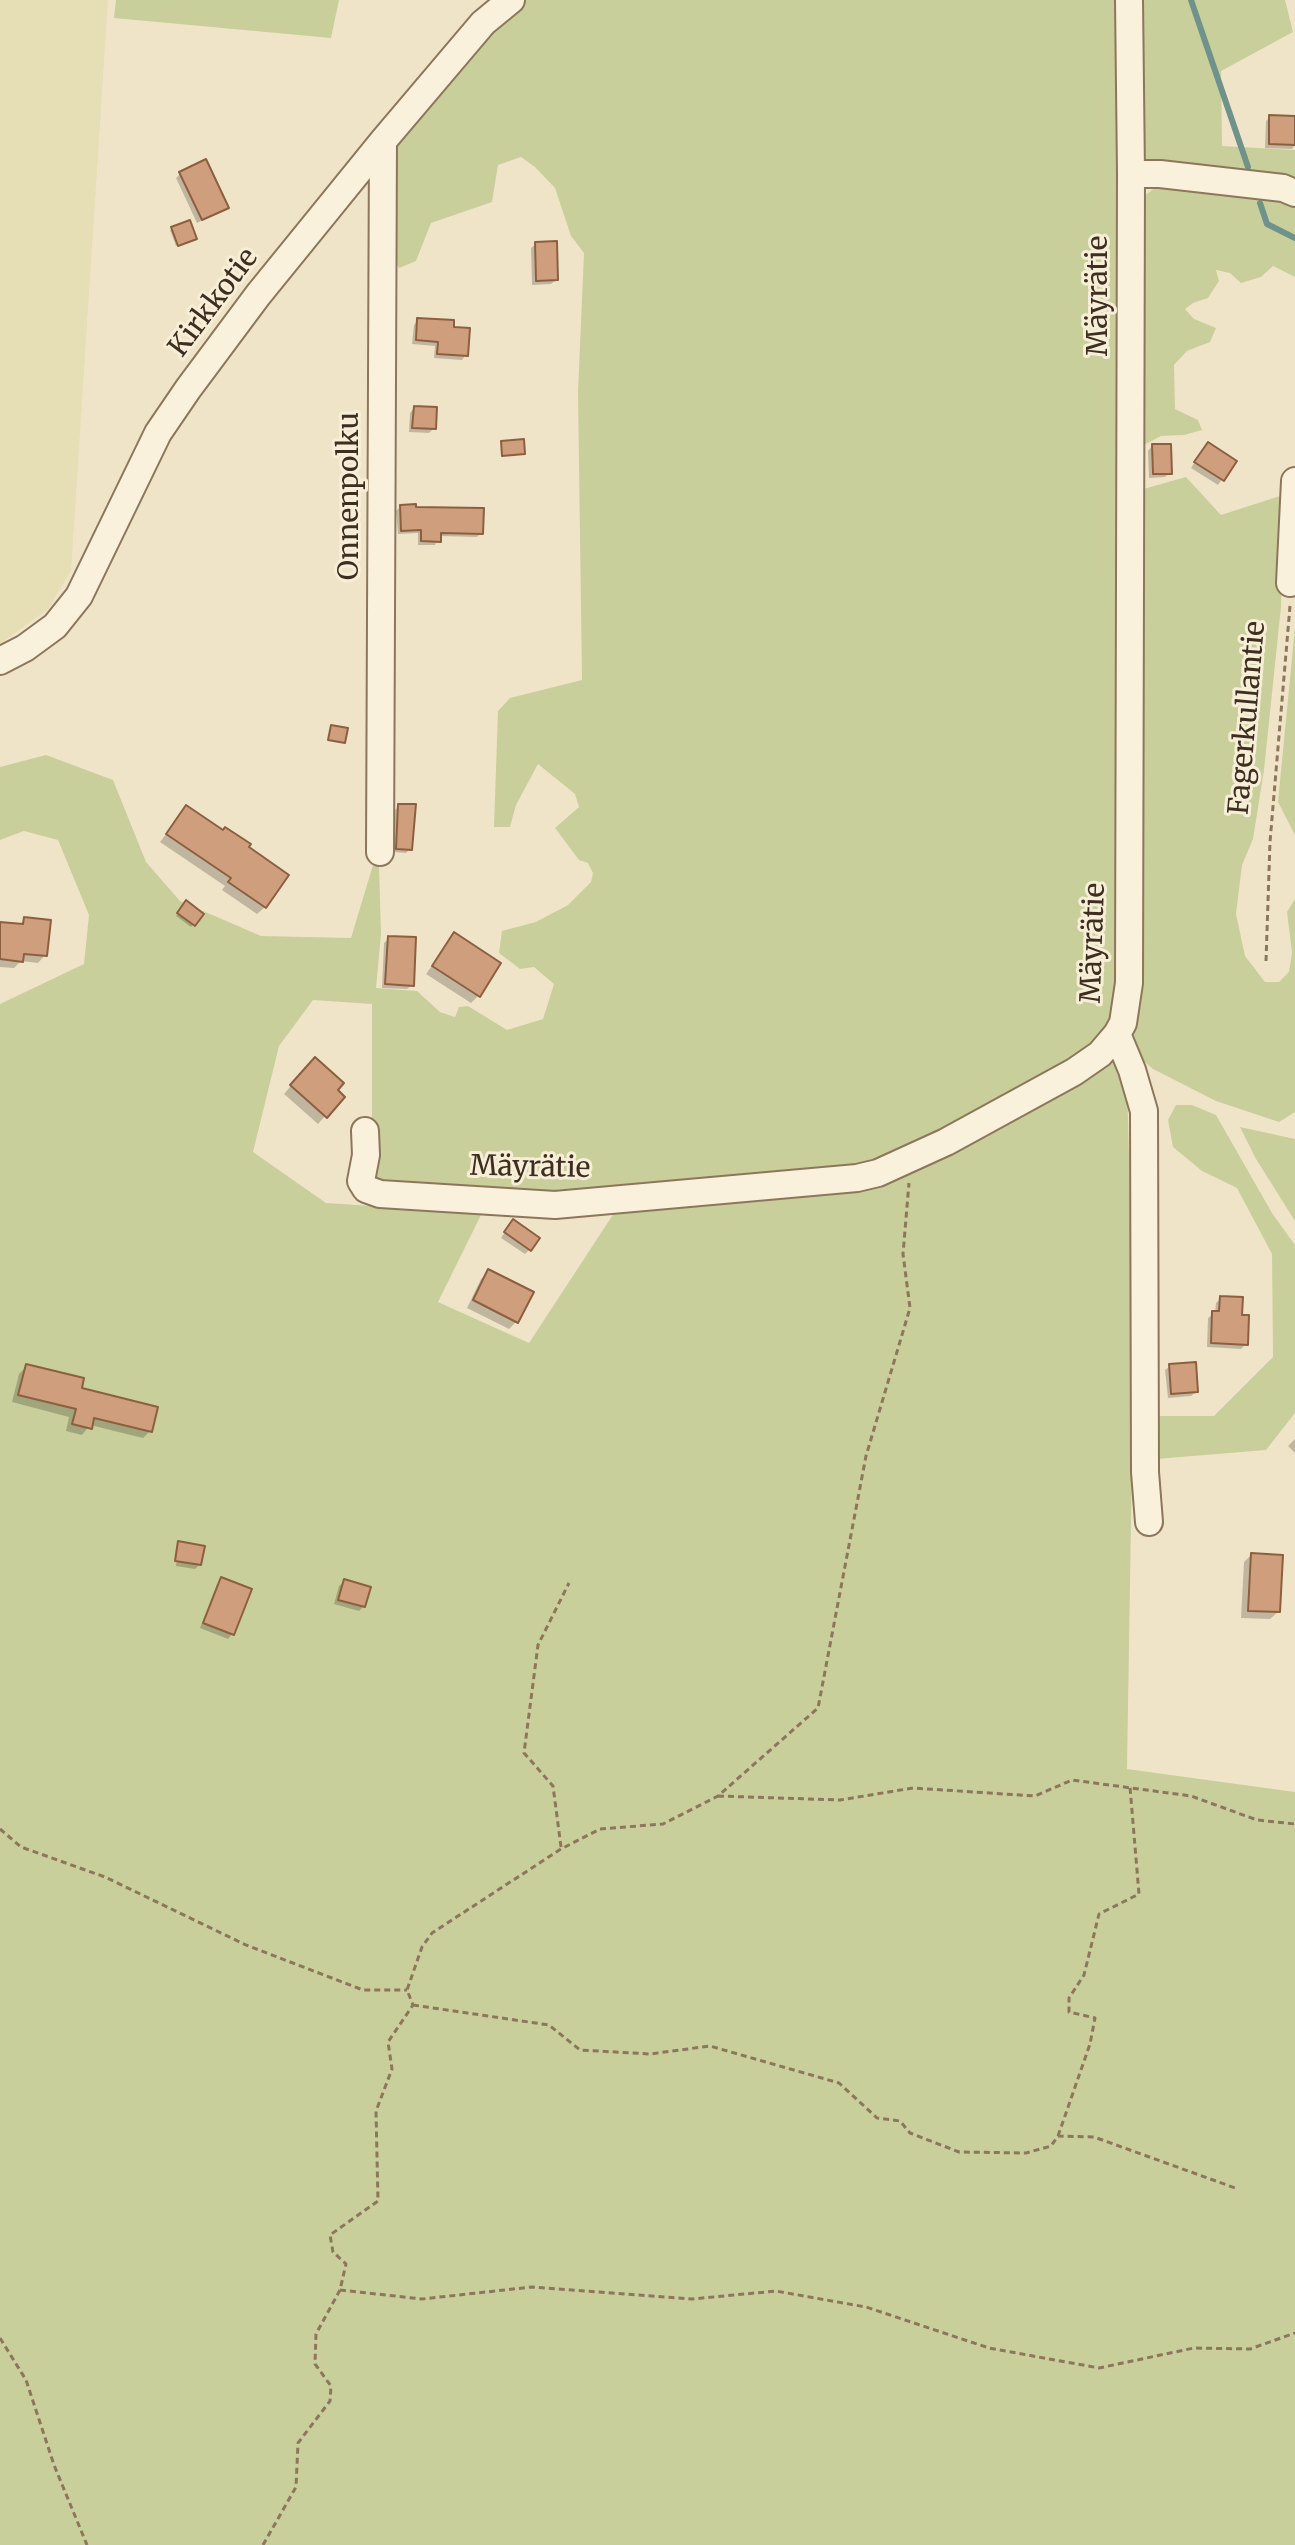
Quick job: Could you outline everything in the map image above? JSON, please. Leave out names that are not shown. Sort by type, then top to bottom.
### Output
[{"type":"street","name":"Kirkkotie","points":[[0,661],[25,648],[55,626],[79,596],[158,433],[258,295],[483,23],[511,0]]},
{"type":"street","name":"Mäyrätie","points":[[365,1131],[366,1155],[361,1181],[366,1189],[380,1194],[555,1205],[857,1178],[910,1159],[1074,1072],[1100,1054],[1117,1034],[1123,1023],[1129,983],[1129,0]]},
{"type":"street","name":"Onnenpolku","points":[[380,852],[383,141]]},
{"type":"street","points":[[1131,174],[1160,174],[1283,188],[1295,193]]},
{"type":"street","points":[[1290,583],[1295,481]]},
{"type":"street","points":[[1117,1034],[1130,1062],[1144,1111],[1145,1472],[1149,1522]]},
{"type":"path","name":"Fagerkullantie","points":[[1266,961],[1270,842],[1290,583]]},
{"type":"path","points":[[413,2005],[407,1990],[422,1947],[432,1933],[561,1849],[600,1829],[663,1824],[718,1796],[818,1708],[866,1456],[910,1308],[903,1254],[910,1159]]},
{"type":"path","points":[[561,1849],[553,1786],[524,1753],[538,1645],[569,1583]]},
{"type":"path","points":[[718,1796],[840,1800],[913,1788],[1035,1796],[1072,1780],[1191,1796],[1257,1820],[1295,1824]]},
{"type":"path","points":[[413,2005],[549,2025],[580,2050],[650,2054],[710,2046],[839,2083],[877,2118],[900,2121],[910,2133],[959,2152],[1026,2153],[1051,2146],[1058,2136],[1090,2044],[1095,2018],[1069,2012],[1069,1998],[1084,1975],[1099,1914],[1139,1894],[1130,1787]]},
{"type":"path","points":[[0,1829],[21,1847],[105,1877],[246,1945],[363,1990],[407,1990]]},
{"type":"path","points":[[263,2545],[296,2487],[298,2443],[330,2401],[331,2386],[315,2364],[316,2334],[340,2290],[346,2264],[333,2252],[330,2235],[378,2201],[376,2111],[392,2069],[388,2042],[413,2005]]},
{"type":"path","points":[[1058,2136],[1094,2137],[1238,2189]]},
{"type":"path","points":[[340,2290],[422,2299],[532,2287],[692,2299],[776,2291],[866,2307],[989,2348],[1099,2368],[1194,2348],[1250,2349],[1295,2333]]},
{"type":"path","points":[[0,2338],[26,2380],[54,2465],[87,2545]]},
{"type":"shaded area","points":[[0,0],[108,0],[71,571],[48,609],[0,644]]},
{"type":"green space","points":[[116,0],[339,0],[331,38],[114,18]]},
{"type":"green space","points":[[510,0],[1120,0],[1122,991],[1115,1025],[1089,1057],[869,1168],[618,1194],[381,1187],[368,1173],[372,1114],[372,1004],[313,1000],[279,1046],[253,1152],[326,1203],[482,1213],[438,1302],[529,1343],[618,1207],[853,1183],[1110,1059],[1127,1082],[1136,1416],[1214,1416],[1273,1357],[1272,1254],[1237,1188],[1202,1171],[1173,1147],[1168,1120],[1176,1105],[1192,1105],[1216,1115],[1272,1213],[1295,1245],[1295,1413],[1266,1450],[1132,1461],[1127,1769],[1295,1792],[1295,2545],[0,2545],[0,1004],[84,964],[89,915],[58,840],[24,831],[0,840],[0,767],[46,755],[113,780],[146,862],[180,901],[261,936],[351,938],[373,865],[379,865],[381,934],[376,988],[417,991],[440,1012],[455,1017],[459,1007],[468,1006],[507,1030],[543,1019],[554,984],[534,967],[520,969],[499,953],[502,931],[536,922],[568,905],[591,882],[593,873],[588,863],[579,860],[555,828],[579,807],[575,794],[538,764],[516,805],[510,827],[494,827],[498,711],[510,698],[582,680],[578,392],[584,253],[571,236],[555,188],[521,157],[498,165],[492,202],[431,223],[416,261],[399,268],[393,258],[395,146]]},
{"type":"green space","points":[[1138,0],[1285,0],[1293,32],[1221,71],[1222,146],[1295,150],[1295,182],[1138,167]]},
{"type":"green space","points":[[1157,186],[1277,191],[1295,205],[1295,277],[1273,266],[1261,277],[1241,283],[1230,273],[1216,270],[1219,281],[1208,298],[1185,309],[1194,319],[1216,328],[1210,342],[1187,351],[1174,365],[1175,409],[1198,420],[1202,430],[1161,436],[1138,448],[1143,197]]},
{"type":"green space","points":[[1186,477],[1221,515],[1283,495],[1281,607],[1264,770],[1253,839],[1242,865],[1236,914],[1245,956],[1265,982],[1279,982],[1289,972],[1292,953],[1287,912],[1295,899],[1295,1112],[1279,1122],[1216,1101],[1153,1069],[1138,1056],[1130,1037],[1140,490]]},
{"type":"green space","points":[[1295,627],[1295,835],[1278,802]]},
{"type":"green space","points":[[1240,1127],[1295,1139],[1295,1221],[1256,1159]]},
{"type":"building","points":[[1269,115],[1295,116],[1295,145],[1269,144]]},
{"type":"building","points":[[206,159],[229,208],[202,220],[179,172]]},
{"type":"building","points":[[190,220],[197,239],[178,246],[171,227]]},
{"type":"building","points":[[557,241],[558,280],[536,281],[535,242]]},
{"type":"building","points":[[417,318],[454,320],[454,327],[470,328],[468,356],[437,354],[438,342],[416,340]]},
{"type":"building","points":[[414,406],[437,407],[436,429],[412,428]]},
{"type":"building","points":[[524,439],[525,454],[502,456],[501,441]]},
{"type":"building","points":[[1208,442],[1237,461],[1224,481],[1194,462]]},
{"type":"building","points":[[1152,444],[1171,444],[1172,474],[1153,474]]},
{"type":"building","points":[[416,504],[416,507],[484,508],[483,534],[441,533],[441,542],[421,541],[421,530],[401,531],[400,505]]},
{"type":"building","points":[[331,725],[348,728],[345,743],[328,740]]},
{"type":"building","points":[[398,804],[416,804],[412,850],[396,849]]},
{"type":"building","points":[[186,805],[223,830],[225,827],[251,844],[249,847],[289,875],[266,908],[228,882],[231,878],[166,834]]},
{"type":"building","points":[[186,900],[204,914],[195,926],[177,913]]},
{"type":"building","points":[[24,917],[51,920],[47,956],[24,954],[23,962],[0,959],[0,922],[23,924]]},
{"type":"building","points":[[454,932],[501,963],[480,997],[432,966]]},
{"type":"building","points":[[388,936],[416,937],[414,986],[385,984]]},
{"type":"building","points":[[315,1057],[344,1083],[338,1090],[345,1097],[327,1118],[290,1085]]},
{"type":"building","points":[[513,1219],[540,1238],[531,1251],[504,1232]]},
{"type":"building","points":[[488,1269],[534,1292],[518,1323],[473,1300]]},
{"type":"building","points":[[1220,1296],[1243,1297],[1242,1315],[1249,1315],[1248,1345],[1211,1343],[1212,1311],[1219,1311]]},
{"type":"building","points":[[1196,1362],[1198,1392],[1171,1394],[1169,1364]]},
{"type":"building","points":[[26,1364],[84,1378],[82,1388],[158,1407],[152,1432],[94,1418],[92,1429],[72,1424],[76,1409],[18,1395]]},
{"type":"building","points":[[178,1541],[205,1546],[201,1565],[175,1561]]},
{"type":"building","points":[[1251,1553],[1283,1555],[1280,1612],[1248,1611]]},
{"type":"building","points":[[221,1577],[252,1589],[234,1635],[203,1623]]},
{"type":"building","points":[[344,1579],[371,1587],[365,1607],[338,1600]]},
{"type":"waterway","points":[[1191,0],[1248,167]]},
{"type":"waterway","points":[[1260,203],[1267,224],[1295,238]]}]
